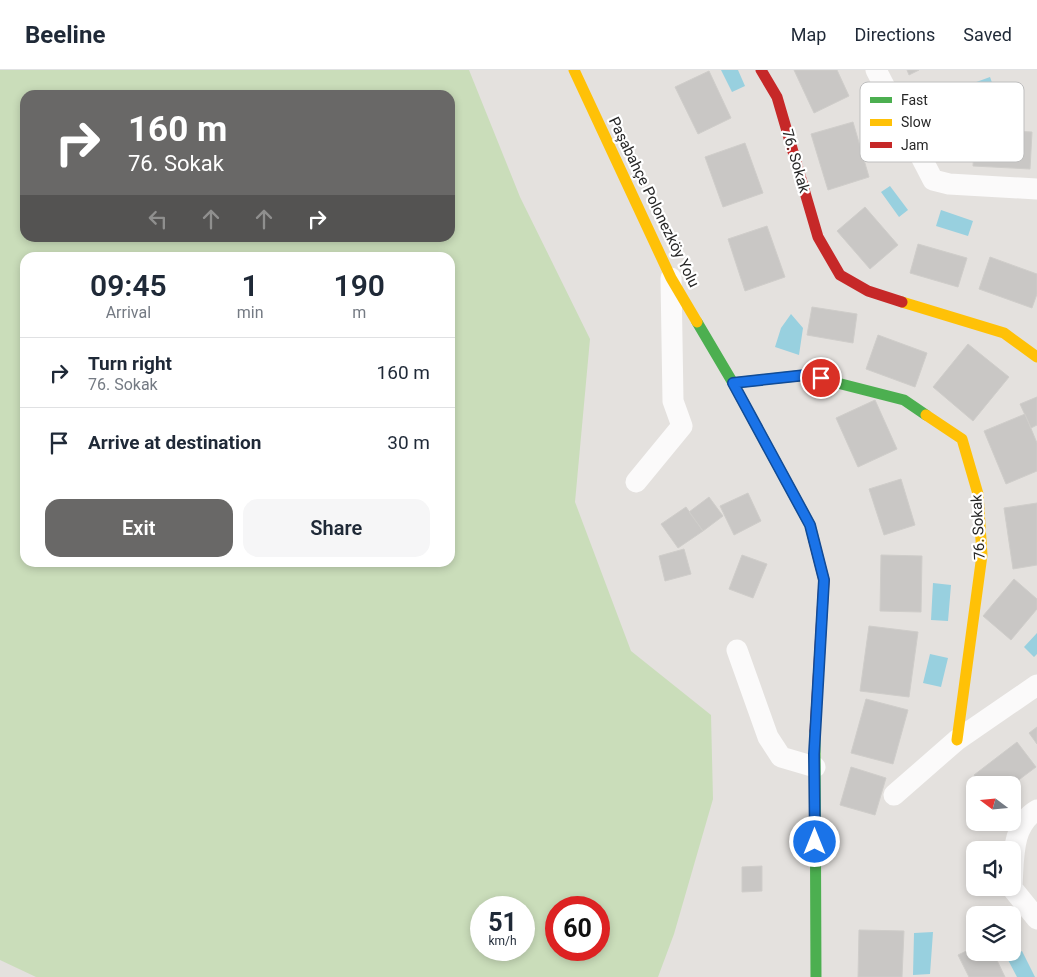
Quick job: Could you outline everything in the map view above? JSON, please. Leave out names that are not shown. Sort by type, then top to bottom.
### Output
[{"type":"street","name":"Paşabahçe Polonezköy Yolu","points":[[574,70],[671,278],[733,383],[810,525],[824,580],[815,767],[816,977]]},
{"type":"street","name":"76. Sokak","points":[[761,70],[777,97],[818,237],[840,275],[868,291],[1004,333],[1037,357]]},
{"type":"street","points":[[876,70],[882,82]]},
{"type":"street","points":[[924,162],[933,180],[949,184],[1037,189]]},
{"type":"street","points":[[636,482],[682,426],[673,401],[671,278]]},
{"type":"street","name":"76. Sokak","points":[[733,383],[806,375],[904,400],[962,439],[978,494],[982,555],[957,740]]},
{"type":"street","points":[[737,650],[768,737],[781,757],[815,767]]},
{"type":"street","points":[[894,795],[957,740],[1037,685]]},
{"type":"street","points":[[1016,841],[1030,814],[1037,810]]},
{"type":"street","points":[[1020,896],[1037,919]]},
{"type":"green space","points":[[0,70],[469,70],[520,197],[590,339],[575,502],[631,651],[711,715],[713,799],[674,934],[658,977],[36,977],[0,960]]},
{"type":"water","points":[[721,70],[738,70],[745,86],[732,92]]},
{"type":"water","points":[[990,77],[992,82],[976,82]]},
{"type":"water","points":[[890,186],[908,210],[899,217],[881,192]]},
{"type":"water","points":[[941,210],[973,221],[968,236],[936,226]]},
{"type":"water","points":[[791,314],[803,328],[799,355],[775,347],[781,328]]},
{"type":"water","points":[[933,583],[951,585],[948,621],[931,620]]},
{"type":"water","points":[[1037,633],[1037,654],[1034,657],[1024,647]]},
{"type":"water","points":[[930,654],[948,658],[941,687],[923,683]]},
{"type":"water","points":[[933,932],[930,974],[913,975],[914,933]]},
{"type":"water","points":[[1021,951],[1035,977],[1017,977],[1009,961],[1021,961]]},
{"type":"building","points":[[794,70],[837,70],[849,96],[814,113]]},
{"type":"building","points":[[907,70],[919,70],[909,75]]},
{"type":"building","points":[[709,71],[731,118],[698,134],[675,87]]},
{"type":"building","points":[[853,122],[860,146],[860,162],[865,162],[869,177],[828,190],[811,134]]},
{"type":"building","points":[[1024,132],[1032,132],[1030,169],[973,166],[973,162],[1024,162]]},
{"type":"building","points":[[745,143],[763,193],[723,207],[705,157]]},
{"type":"building","points":[[865,207],[898,245],[870,269],[837,231]]},
{"type":"building","points":[[767,226],[785,277],[745,291],[728,239]]},
{"type":"building","points":[[918,244],[967,258],[958,287],[910,273]]},
{"type":"building","points":[[990,257],[1037,274],[1037,294],[1032,308],[979,289]]},
{"type":"building","points":[[812,307],[857,314],[853,343],[807,335]]},
{"type":"building","points":[[878,335],[927,353],[915,387],[866,369]]},
{"type":"building","points":[[968,344],[1009,377],[973,421],[933,387]]},
{"type":"building","points":[[1037,397],[1037,425],[1031,428],[1020,404]]},
{"type":"building","points":[[875,400],[897,449],[858,467],[836,418]]},
{"type":"building","points":[[1025,414],[1037,443],[1037,471],[1006,484],[984,431]]},
{"type":"building","points":[[901,479],[915,525],[884,535],[869,489]]},
{"type":"building","points":[[748,493],[761,521],[734,535],[720,506]]},
{"type":"building","points":[[709,497],[723,516],[703,531],[689,512]]},
{"type":"building","points":[[1037,503],[1037,565],[1013,569],[1004,508]]},
{"type":"building","points":[[686,507],[703,531],[678,548],[661,524]]},
{"type":"building","points":[[684,549],[691,574],[665,581],[659,556]]},
{"type":"building","points":[[742,555],[767,564],[753,598],[729,589]]},
{"type":"building","points":[[881,555],[922,556],[921,612],[880,611]]},
{"type":"building","points":[[1014,579],[1037,599],[1037,609],[1011,640],[983,616]]},
{"type":"building","points":[[869,626],[918,632],[909,697],[860,691]]},
{"type":"building","points":[[866,699],[908,710],[893,764],[851,753]]},
{"type":"building","points":[[1037,727],[1037,744],[1029,733]]},
{"type":"building","points":[[1017,742],[1036,767],[1021,778],[1021,776],[974,775]]},
{"type":"building","points":[[851,767],[886,778],[875,815],[840,805]]},
{"type":"building","points":[[762,866],[762,891],[742,892],[742,867]]},
{"type":"building","points":[[859,930],[904,931],[902,977],[858,977]]},
{"type":"building","points":[[966,951],[966,961],[997,961],[1005,977],[969,977],[958,955]]},
{"type":"traffic: fast","points":[[697,322],[733,383],[810,525],[814,541]]},
{"type":"traffic: fast","points":[[733,383],[806,375],[904,400],[926,415]]},
{"type":"traffic: fast","points":[[815,731],[816,977]]},
{"type":"traffic: slow","points":[[574,70],[671,278],[697,322]]},
{"type":"traffic: slow","points":[[902,302],[1004,333],[1037,357]]},
{"type":"traffic: slow","points":[[926,415],[962,439],[978,494],[982,555],[957,740]]},
{"type":"traffic: jam","points":[[761,70],[777,97],[818,237],[840,275],[868,291],[902,302]]},
{"type":"traffic: jam","points":[[814,541],[824,580],[815,731]]},
{"type":"route","points":[[815,842],[814,754],[824,580],[810,525],[733,383],[806,375],[821,378]]}]
